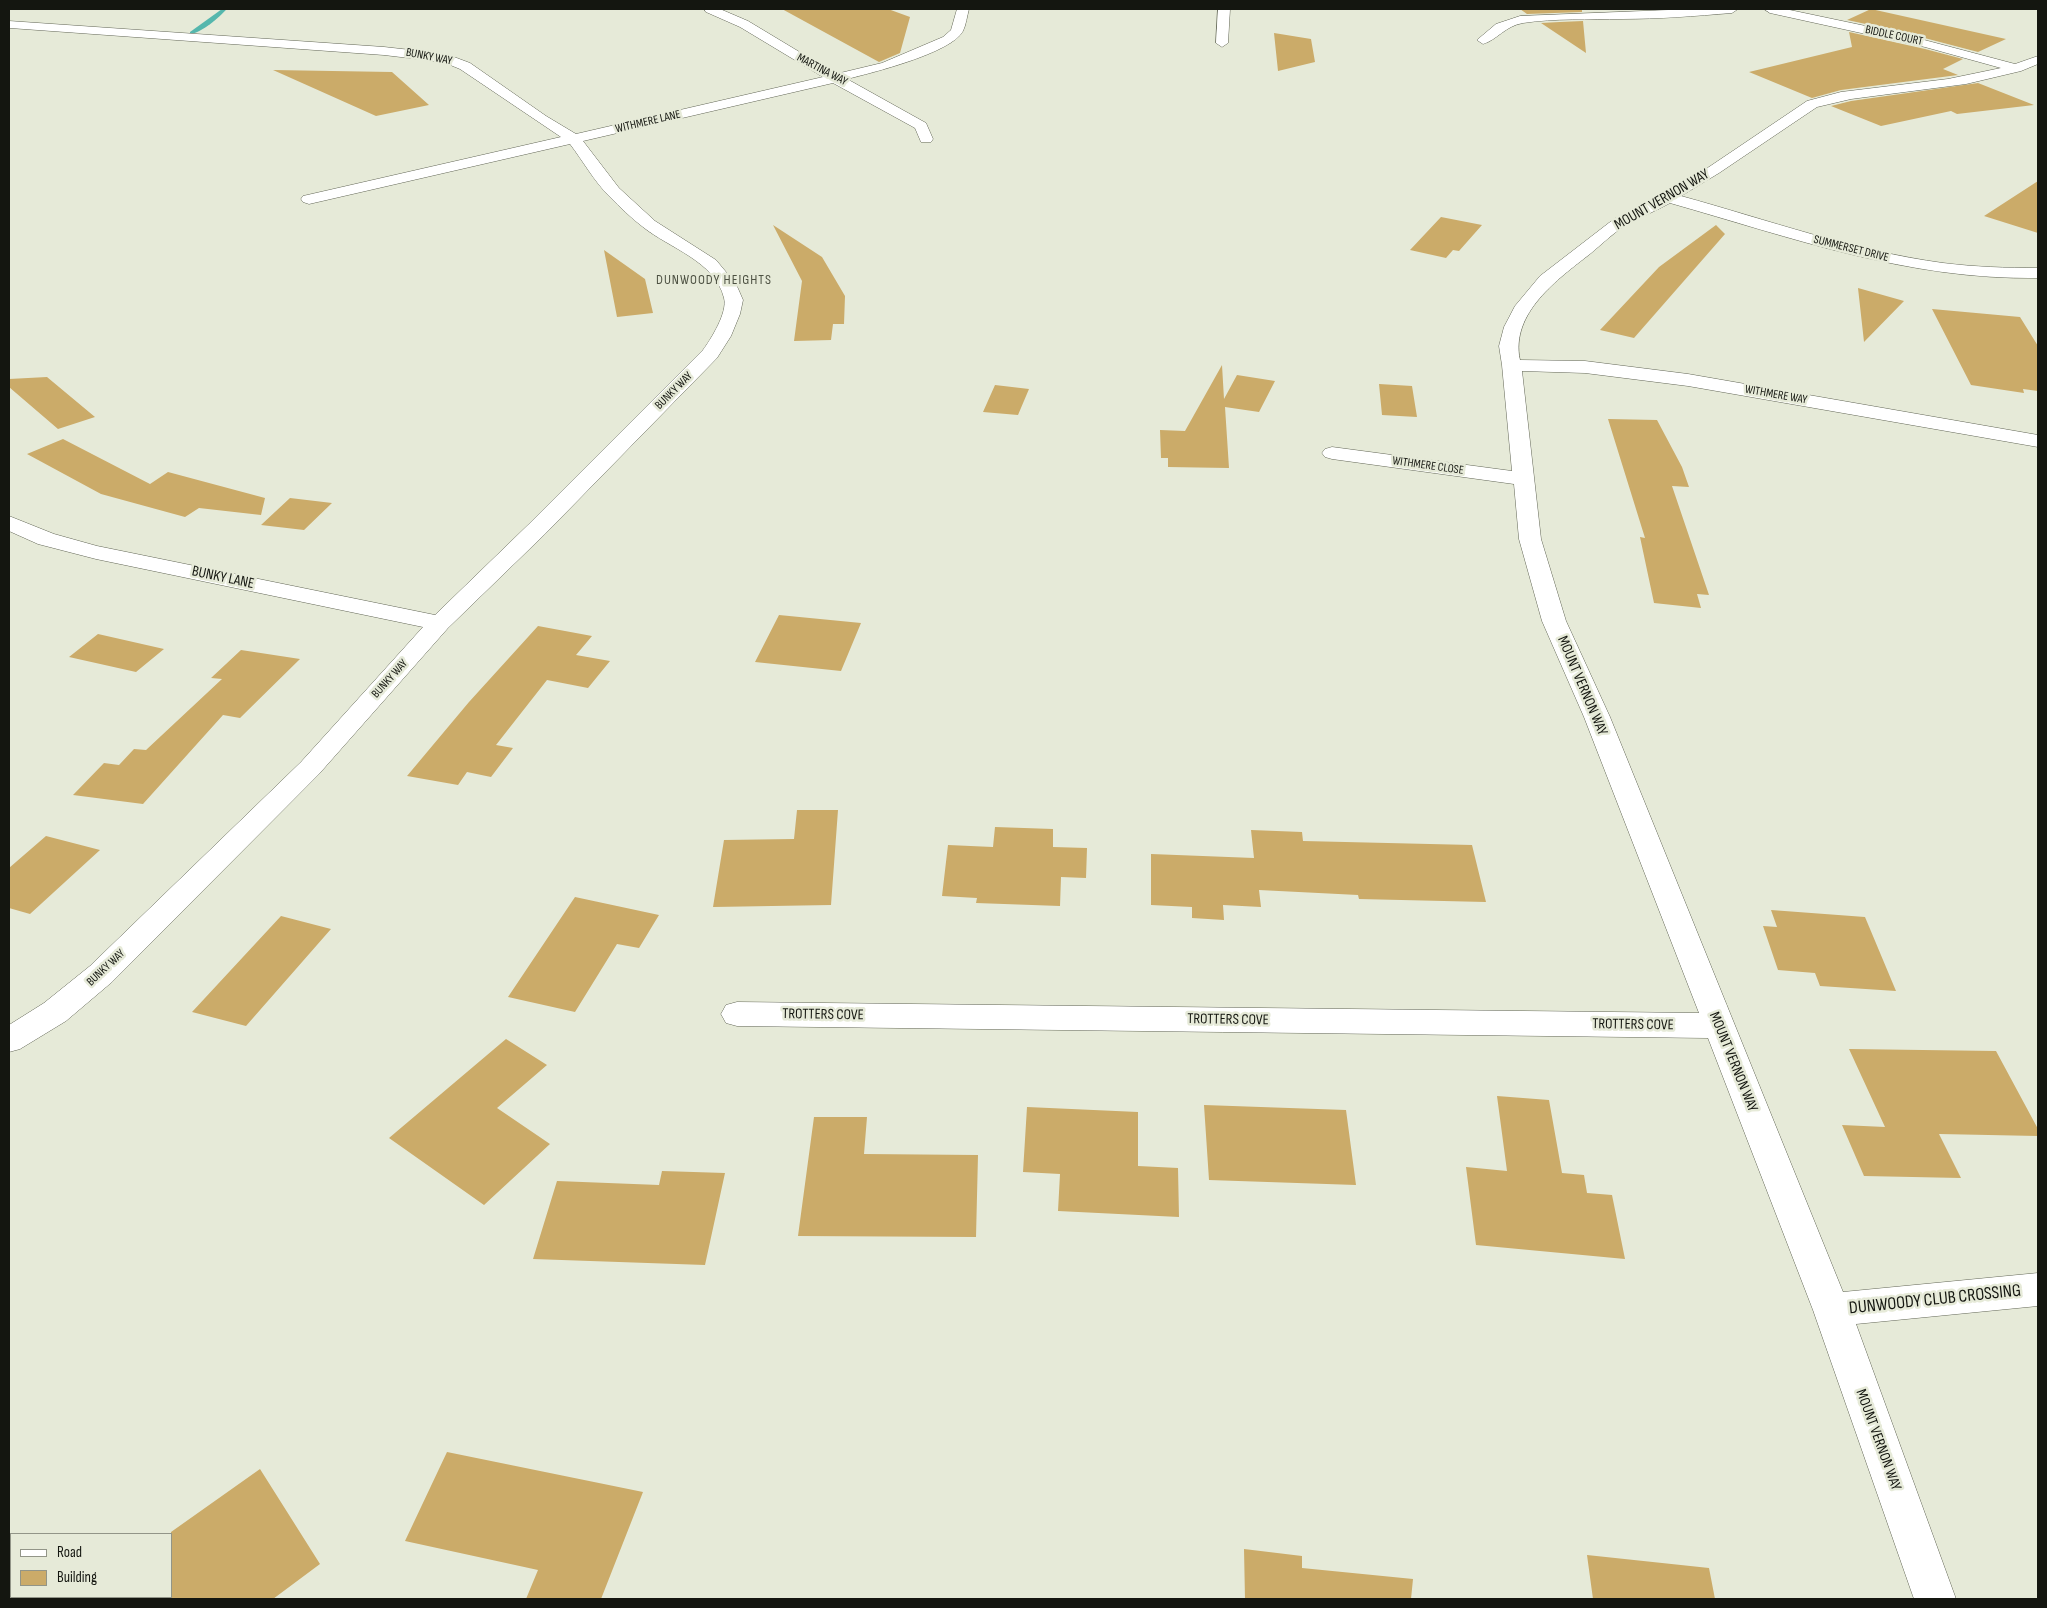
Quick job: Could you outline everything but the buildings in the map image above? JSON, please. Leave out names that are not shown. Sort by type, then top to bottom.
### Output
[{"type":"street","name":"MARTINA WAY","points":[[710,9],[744,24],[804,61],[838,78],[921,126],[926,139]]},
{"type":"street","name":"WITHMERE LANE","points":[[309,199],[886,66],[948,40],[957,32],[963,9]]},
{"type":"street","points":[[1222,44],[1224,9]]},
{"type":"street","points":[[1483,40],[1500,28],[1520,20],[1555,17],[1663,15],[1732,9]]},
{"type":"street","name":"BIDDLE COURT","points":[[1770,9],[1927,43],[1986,58],[2027,64]]},
{"type":"street","points":[[9,24],[36,13]]},
{"type":"street","name":"BUNKY WAY","points":[[9,24],[384,50],[446,58],[465,66],[484,78],[520,106],[574,139],[620,198],[649,224],[710,264],[727,284],[734,300],[731,314],[722,336],[710,354],[537,529],[440,623],[310,768],[102,974],[55,1012],[9,1040]]},
{"type":"street","name":"MOUNT VERNON WAY","points":[[1935,1599],[1832,1310],[1596,716],[1554,621],[1530,539],[1512,365],[1508,346],[1513,327],[1524,306],[1546,280],[1620,222],[1646,210],[1714,170],[1812,104],[1823,100],[1961,82],[2027,64]]},
{"type":"street","name":"SUMMERSET DRIVE","points":[[1668,197],[1848,250],[1882,258],[1958,270],[2038,272]]},
{"type":"street","name":"WITHMERE WAY","points":[[1512,365],[1585,367],[1688,380],[2038,441]]},
{"type":"street","name":"WITHMERE CLOSE","points":[[1332,452],[1524,479]]},
{"type":"street","name":"BUNKY LANE","points":[[9,523],[46,539],[96,552],[440,623]]},
{"type":"street","name":"TROTTERS COVE","points":[[737,1014],[1718,1026]]},
{"type":"street","name":"DUNWOODY CLUB CROSSING","points":[[1832,1310],[2038,1289]]},
{"type":"waterway","points":[[192,33],[225,9]]},
{"type":"district","name":"DUNWOODY HEIGHTS","points":[[714,280]]}]
